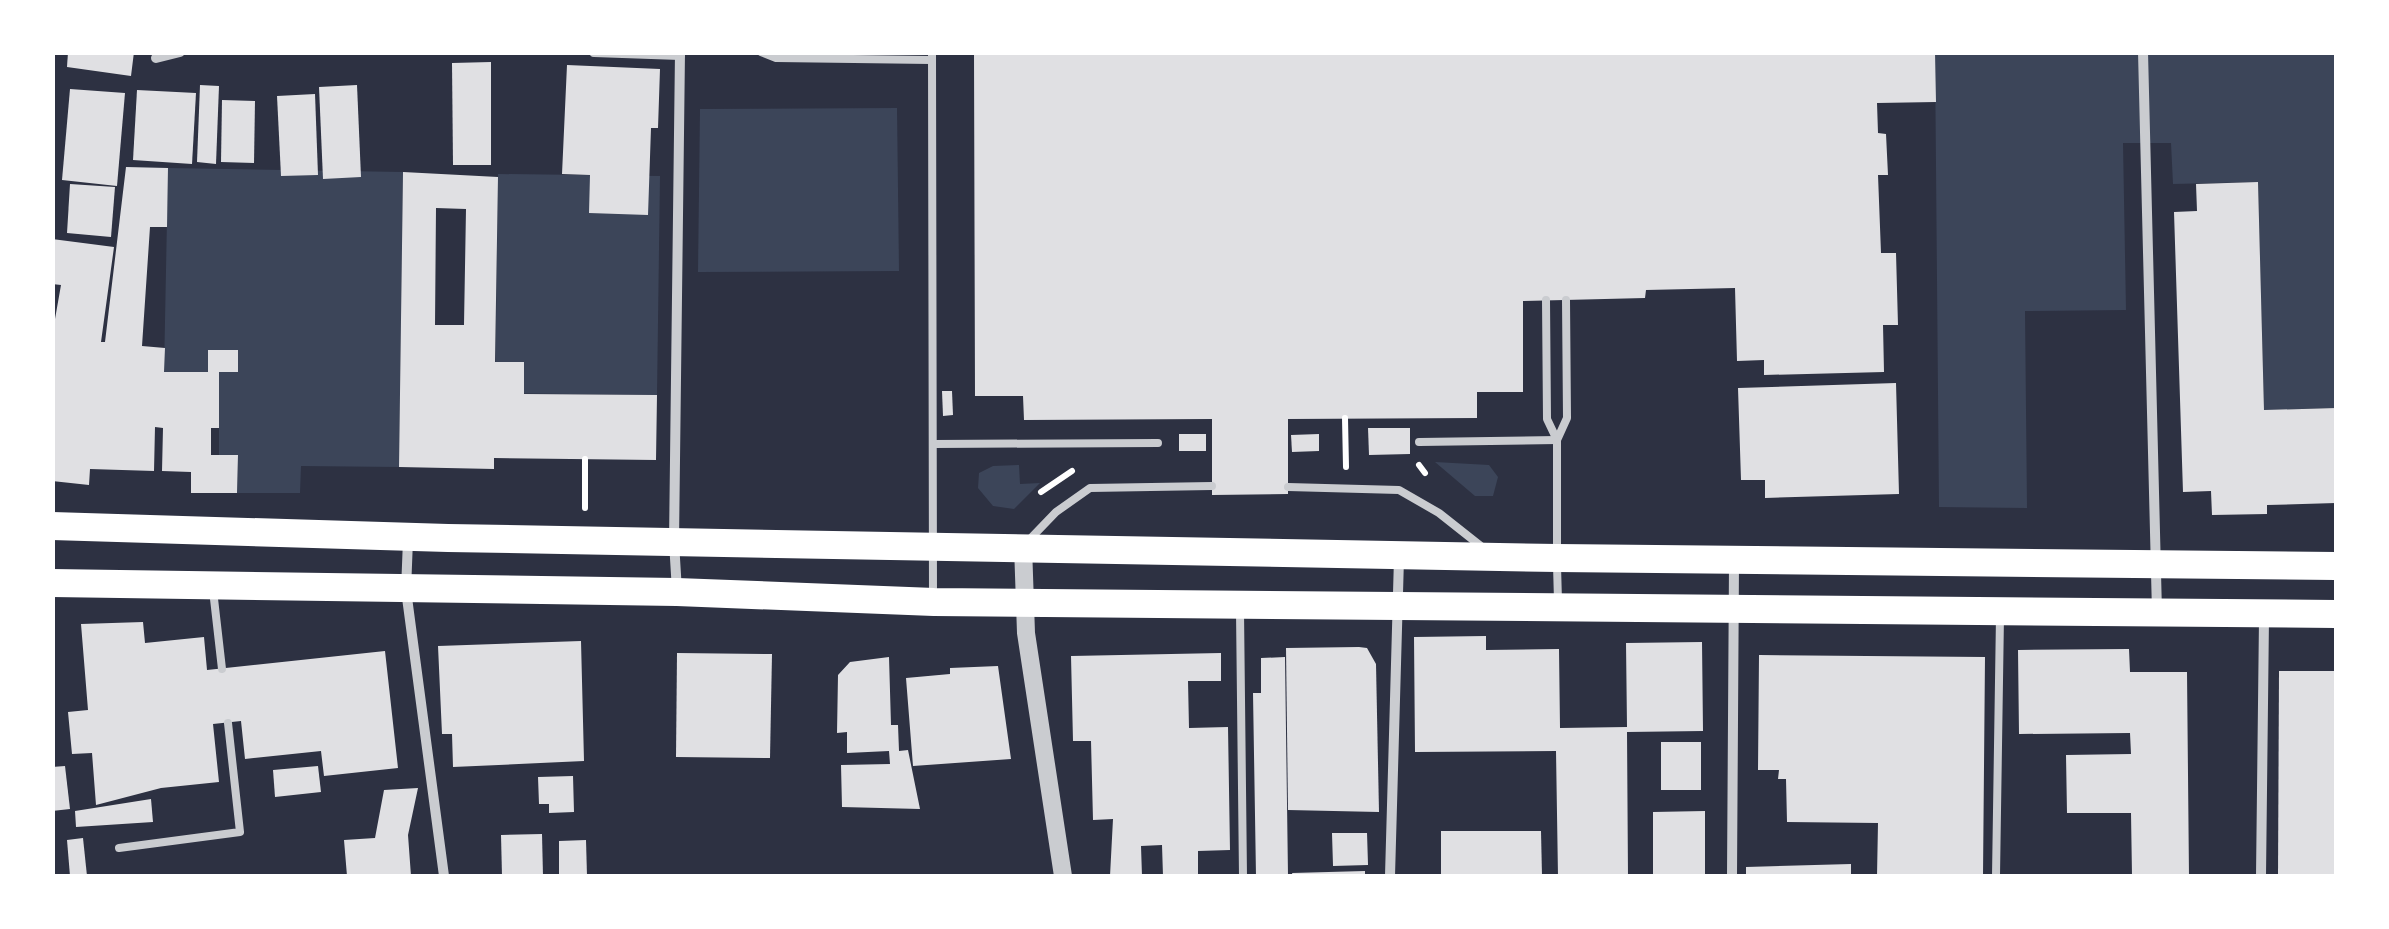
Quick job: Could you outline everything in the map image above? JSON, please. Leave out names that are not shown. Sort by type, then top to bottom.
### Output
[{"type":"highway","points":[[52,526],[408,537],[1557,558],[2336,566]]},
{"type":"highway","points":[[52,583],[677,592],[934,602],[2336,614]]},
{"type":"street","points":[[156,58],[180,52]]},
{"type":"street","points":[[594,52],[680,54],[674,542],[677,592]]},
{"type":"street","points":[[2143,52],[2157,613]]},
{"type":"street","points":[[408,537],[406,590],[444,876]]},
{"type":"street","points":[[1023,546],[1023,603],[1063,876]]},
{"type":"street","points":[[1390,876],[1399,553]]},
{"type":"street","points":[[1732,876],[1734,561]]},
{"type":"street","points":[[2261,876],[2264,614]]},
{"type":"lane","points":[[760,52],[776,58],[932,56],[934,602]]},
{"type":"lane","points":[[1546,300],[1548,419],[1557,440]]},
{"type":"lane","points":[[1558,606],[1557,440],[1566,418],[1566,300]]},
{"type":"lane","points":[[1419,442],[1557,440]]},
{"type":"lane","points":[[933,444],[1158,443]]},
{"type":"lane","points":[[1023,546],[1056,512],[1090,488],[1212,486]]},
{"type":"lane","points":[[1288,486],[1399,490],[1439,513],[1493,556]]},
{"type":"lane","points":[[212,586],[222,669]]},
{"type":"lane","points":[[1239,602],[1243,876]]},
{"type":"lane","points":[[1996,876],[2000,610]]},
{"type":"lane","points":[[118,848],[240,832],[228,722]]},
{"type":"path","points":[[585,508],[586,459]]},
{"type":"path","points":[[1419,465],[1425,473]]},
{"type":"shaded area","points":[[1935,53],[2336,53],[2336,408],[2264,410],[2258,182],[2173,184],[2171,143],[2123,143],[2126,310],[2025,311],[2027,508],[1939,507]]},
{"type":"shaded area","points":[[897,108],[899,271],[698,272],[700,109]]},
{"type":"shaded area","points":[[168,168],[403,172],[399,467],[301,466],[300,493],[237,493],[238,456],[219,455],[219,372],[164,372]]},
{"type":"shaded area","points":[[498,174],[660,176],[657,395],[495,393]]},
{"type":"shaded area","points":[[1435,462],[1489,465],[1498,477],[1493,496],[1475,496]]},
{"type":"shaded area","points":[[1019,465],[1020,484],[1040,483],[1014,509],[993,506],[978,488],[979,473],[993,466]]},
{"type":"building","points":[[68,52],[134,52],[131,76],[67,67]]},
{"type":"building","points":[[974,52],[1935,52],[1936,102],[1877,103],[1878,133],[1886,134],[1888,175],[1878,175],[1881,253],[1896,253],[1898,325],[1883,325],[1884,372],[1764,375],[1764,360],[1737,361],[1735,288],[1646,290],[1645,298],[1523,301],[1523,392],[1477,392],[1477,418],[1288,419],[1288,494],[1212,495],[1212,419],[1024,420],[1023,396],[975,396]]},
{"type":"building","points":[[491,62],[491,165],[453,165],[452,63]]},
{"type":"building","points":[[567,65],[660,69],[658,128],[651,128],[648,215],[589,213],[590,175],[562,174]]},
{"type":"building","points":[[200,85],[219,86],[216,164],[197,162]]},
{"type":"building","points":[[357,85],[361,177],[323,179],[319,87]]},
{"type":"building","points":[[70,89],[125,93],[117,186],[62,180]]},
{"type":"building","points":[[137,90],[196,93],[192,164],[133,160]]},
{"type":"building","points":[[315,94],[318,175],[281,176],[277,96]]},
{"type":"building","points":[[222,100],[255,101],[254,163],[221,162]]},
{"type":"building","points":[[126,167],[168,168],[167,227],[150,227],[142,346],[165,348],[164,372],[208,372],[208,350],[238,350],[238,372],[219,372],[219,428],[211,428],[211,455],[238,455],[237,493],[191,493],[191,472],[162,471],[163,428],[155,427],[154,471],[90,469],[89,485],[52,481],[52,336],[61,285],[52,284],[52,239],[114,247],[101,342],[105,342]]},
{"type":"building","points":[[403,172],[498,177],[495,362],[524,362],[524,394],[657,395],[656,460],[494,458],[494,469],[399,467]],"holes":[[[436,208],[466,209],[464,325],[435,325]]]},
{"type":"building","points":[[2258,182],[2264,410],[2336,408],[2336,503],[2267,505],[2267,514],[2212,515],[2211,491],[2183,492],[2174,212],[2197,211],[2196,184]]},
{"type":"building","points":[[70,184],[115,187],[111,237],[67,233]]},
{"type":"building","points":[[1896,383],[1899,494],[1765,498],[1765,480],[1741,480],[1738,388]]},
{"type":"building","points":[[942,391],[952,391],[953,415],[943,416]]},
{"type":"building","points":[[1368,428],[1410,428],[1410,454],[1369,455]]},
{"type":"building","points":[[1179,434],[1206,434],[1206,451],[1179,451]]},
{"type":"building","points":[[1319,434],[1319,451],[1292,452],[1291,435]]},
{"type":"building","points":[[143,622],[145,643],[204,637],[207,670],[385,651],[398,768],[324,776],[321,751],[245,759],[241,721],[213,724],[219,782],[161,788],[96,805],[92,753],[72,754],[68,712],[88,710],[81,624]]},
{"type":"building","points":[[1486,636],[1486,650],[1559,649],[1560,728],[1627,727],[1626,643],[1702,642],[1703,731],[1627,732],[1628,876],[1558,876],[1556,751],[1415,752],[1414,637]]},
{"type":"building","points":[[581,641],[584,761],[453,767],[452,734],[442,734],[438,646]]},
{"type":"building","points":[[1286,648],[1367,648],[1376,664],[1379,812],[1288,810]]},
{"type":"building","points":[[2129,649],[2130,672],[2187,672],[2189,876],[2132,876],[2131,813],[2067,813],[2066,755],[2131,754],[2130,733],[2019,734],[2018,650]]},
{"type":"building","points":[[677,653],[772,654],[770,758],[676,757]]},
{"type":"building","points":[[1221,653],[1221,681],[1188,681],[1189,728],[1228,727],[1230,850],[1198,851],[1198,876],[1163,876],[1162,845],[1141,846],[1142,876],[1110,876],[1113,819],[1093,820],[1091,741],[1073,741],[1071,656]]},
{"type":"building","points":[[1759,655],[1985,657],[1983,876],[1877,876],[1878,823],[1787,822],[1786,779],[1778,779],[1779,770],[1758,770]]},
{"type":"building","points":[[889,657],[891,725],[898,725],[899,751],[908,750],[920,809],[842,807],[841,765],[890,764],[889,751],[847,753],[847,732],[837,733],[838,675],[850,662]]},
{"type":"building","points":[[1285,657],[1288,876],[1256,876],[1253,693],[1261,693],[1261,658]]},
{"type":"building","points":[[998,666],[1011,759],[913,766],[906,678],[950,674],[950,668]]},
{"type":"building","points":[[2279,671],[2336,671],[2336,876],[2278,876]]},
{"type":"building","points":[[1661,742],[1701,742],[1701,790],[1661,790]]},
{"type":"building","points":[[65,766],[70,809],[52,811],[52,767]]},
{"type":"building","points":[[318,766],[321,792],[275,797],[273,770]]},
{"type":"building","points":[[573,776],[574,812],[549,813],[549,804],[539,804],[538,777]]},
{"type":"building","points":[[418,788],[408,835],[411,876],[347,876],[344,840],[375,838],[384,790]]},
{"type":"building","points":[[151,799],[153,822],[76,827],[75,811]]},
{"type":"building","points":[[1705,811],[1705,876],[1653,876],[1653,812]]},
{"type":"building","points":[[1441,831],[1541,831],[1542,876],[1441,876]]},
{"type":"building","points":[[1332,833],[1367,833],[1368,865],[1333,866]]},
{"type":"building","points":[[542,834],[543,876],[502,876],[501,835]]},
{"type":"building","points":[[83,838],[87,876],[70,876],[67,840]]},
{"type":"building","points":[[586,840],[587,876],[559,876],[559,841]]},
{"type":"building","points":[[1851,864],[1851,876],[1746,876],[1746,867]]},
{"type":"building","points":[[1365,871],[1365,876],[1292,873]]}]
